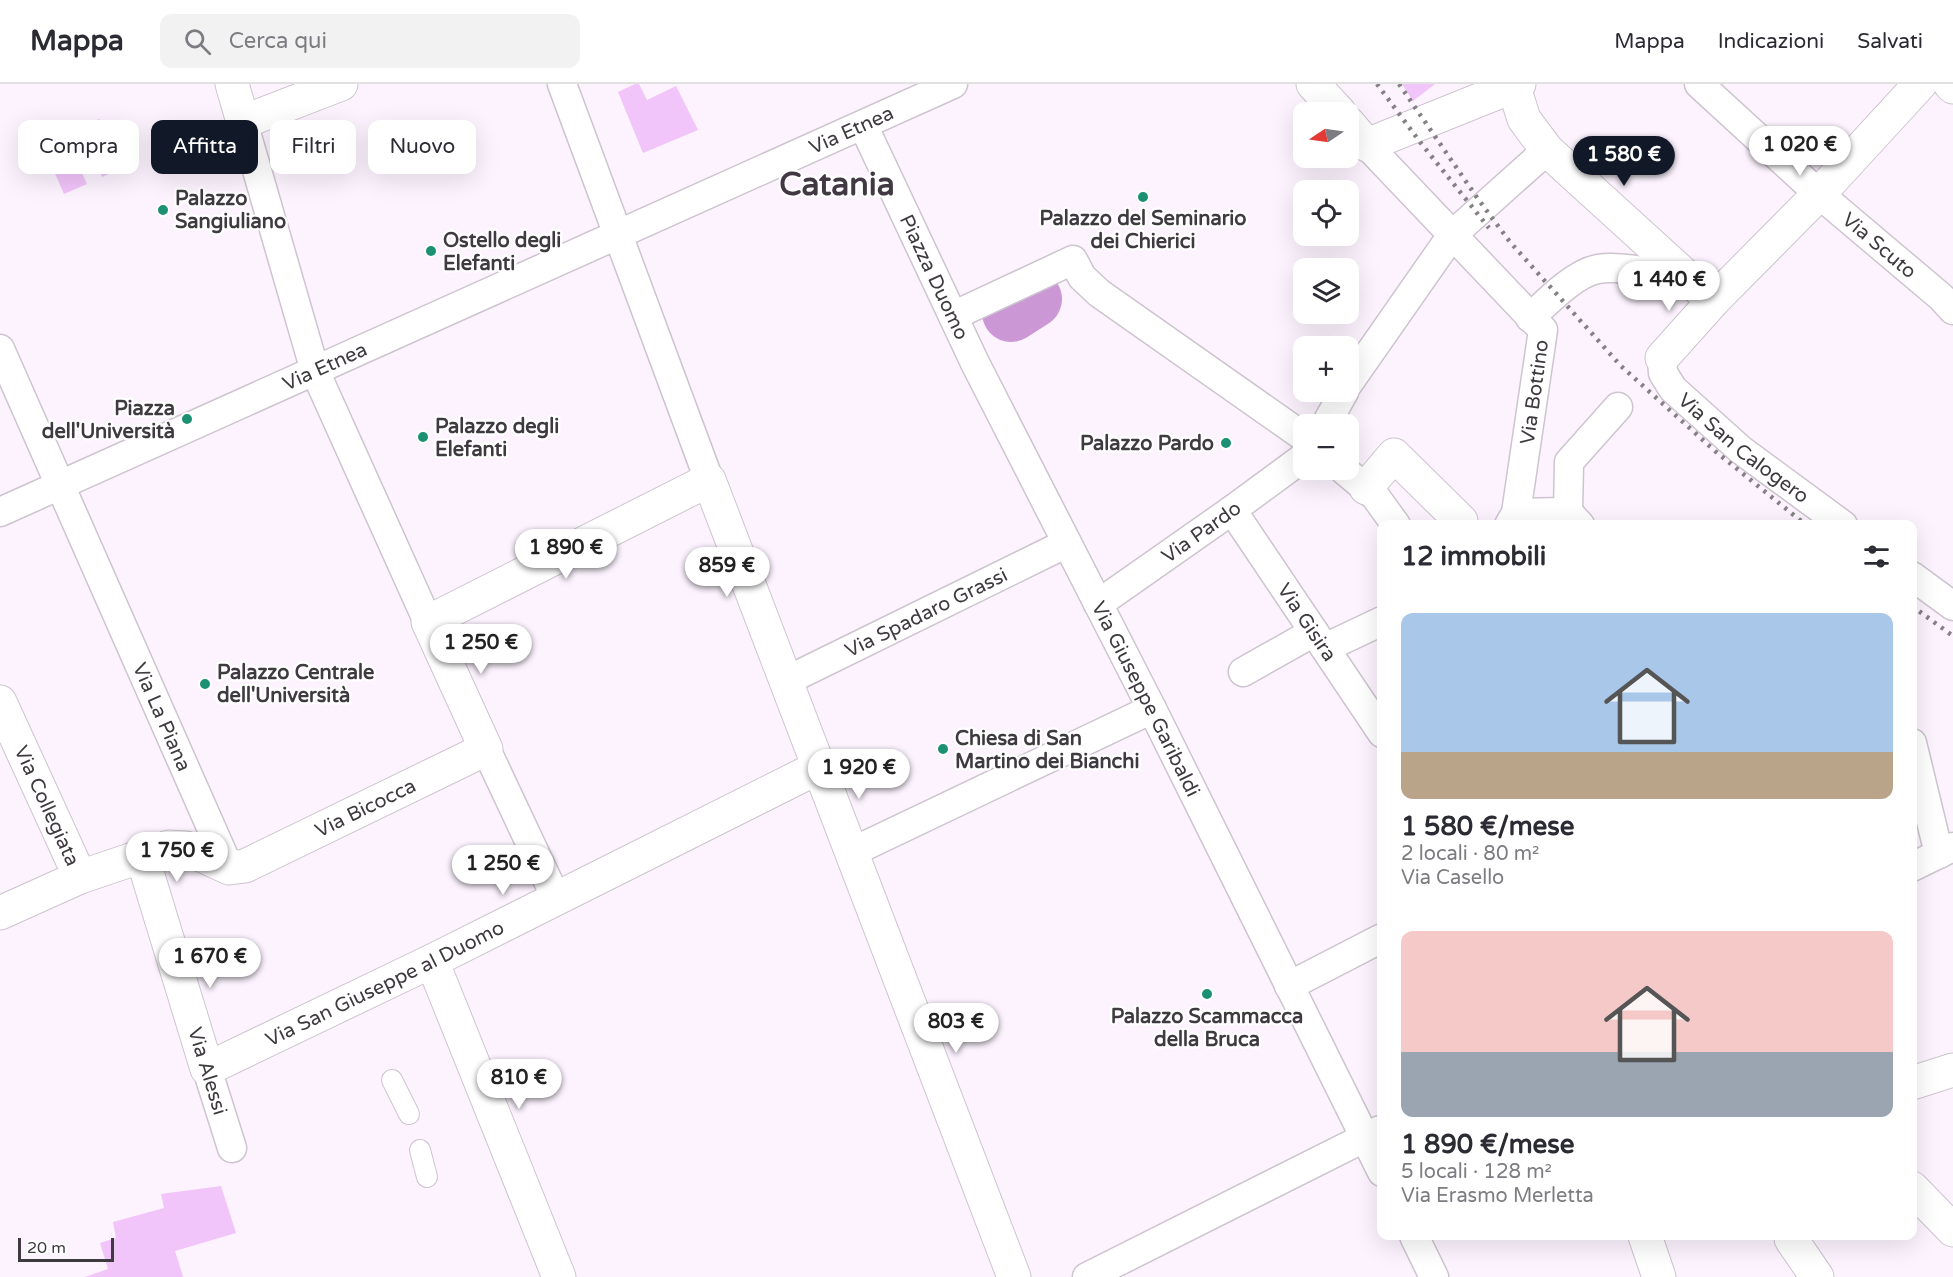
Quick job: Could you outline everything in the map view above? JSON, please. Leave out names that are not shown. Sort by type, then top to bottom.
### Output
[{"type":"street","points":[[232,84],[242,120]]},
{"type":"street","points":[[248,120],[341,84]]},
{"type":"street","points":[[562,84],[1011,1276]]},
{"type":"street","name":"Via Etnea","points":[[0,512],[953,84]]},
{"type":"street","points":[[1313,84],[1329,102]]},
{"type":"street","name":"Via Scuto","points":[[1699,84],[1819,194],[1941,297],[1953,310]]},
{"type":"street","points":[[1662,358],[1713,301],[1819,194],[1920,84]]},
{"type":"street","points":[[1359,134],[1515,85],[1524,119],[1547,150],[1713,301]]},
{"type":"street","name":"Piazza Duomo","points":[[863,125],[975,363]]},
{"type":"street","name":"Via Bottino","points":[[1359,135],[1543,330],[1513,519]]},
{"type":"street","points":[[1359,368],[1452,235],[1547,150]]},
{"type":"street","points":[[258,174],[315,371],[556,898]]},
{"type":"street","points":[[953,316],[1073,261],[1082,277],[1099,293],[1293,429]]},
{"type":"street","points":[[1530,318],[1559,291],[1590,271],[1630,270],[1687,279]]},
{"type":"street","name":"Via La Piana","points":[[0,349],[51,489],[124,628],[202,806],[237,867]]},
{"type":"street","name":"Via San Calogero","points":[[1662,358],[1664,373],[1673,389],[1741,450],[1836,520]]},
{"type":"street","name":"Via Giuseppe Garibaldi","points":[[975,363],[1152,709],[1314,1038],[1373,1134],[1377,1151]]},
{"type":"street","points":[[1513,519],[1574,518],[1569,462],[1618,406]]},
{"type":"street","points":[[1359,477],[1394,455],[1460,520]]},
{"type":"street","name":"Via Pardo","points":[[1098,604],[1293,465]]},
{"type":"street","points":[[428,622],[710,480]]},
{"type":"street","points":[[1356,480],[1375,496],[1392,520]]},
{"type":"street","name":"Via Gisira","points":[[1232,510],[1377,726]]},
{"type":"street","name":"Via Spadaro Grassi","points":[[786,681],[1067,543]]},
{"type":"street","points":[[1917,580],[1953,606]]},
{"type":"street","points":[[1243,672],[1319,640],[1377,623]]},
{"type":"street","name":"Via Collegiata","points":[[0,702],[80,877]]},
{"type":"street","points":[[852,852],[1152,709]]},
{"type":"street","name":"Via Bicocca","points":[[237,867],[486,749]]},
{"type":"street","points":[[1917,759],[1946,850],[1917,864]]},
{"type":"street","name":"Via San Giuseppe al Duomo","points":[[207,1069],[359,1007],[432,961],[819,767]]},
{"type":"street","points":[[0,913],[80,877],[169,847],[186,848],[237,867]]},
{"type":"street","name":"Via Alessi","points":[[129,860],[163,924],[232,1149]]},
{"type":"street","points":[[1289,986],[1377,941]]},
{"type":"street","points":[[432,961],[559,1277]]},
{"type":"street","points":[[1917,1082],[1953,1071]]},
{"type":"street","points":[[1087,1277],[1373,1134]]},
{"type":"street","points":[[1917,1193],[1953,1230]]},
{"type":"street","points":[[1416,1240],[1434,1277]]},
{"type":"street","points":[[1647,1240],[1659,1277]]},
{"type":"street","points":[[1792,1240],[1817,1277]]},
{"type":"lane","points":[[392,1080],[409,1114]]},
{"type":"lane","points":[[420,1150],[427,1177]]},
{"type":"shaded area","points":[[639,84],[647,100],[676,86],[698,130],[643,153],[618,92]]},
{"type":"shaded area","points":[[1402,84],[1435,84],[1413,101]]},
{"type":"shaded area","points":[[55,174],[82,174],[87,184],[64,194]]},
{"type":"shaded area","points":[[221,1186],[236,1233],[175,1251],[183,1277],[85,1277],[108,1269],[100,1243],[116,1238],[113,1222],[164,1208],[161,1194]]},
{"type":"waterway","points":[[1011,313],[1033,299]]},
{"type":"railway","points":[[1377,84],[1489,228]]},
{"type":"railway","points":[[1399,84],[1510,242],[1621,366],[1715,451],[1800,520]]},
{"type":"railway","points":[[1917,610],[1953,636]]},
{"type":"place","name":"Palazzo del Seminario dei Chierici","points":[[1143,197]]},
{"type":"place","name":"Palazzo Sangiuliano","points":[[163,210]]},
{"type":"place","name":"Ostello degli Elefanti","points":[[431,251]]},
{"type":"place","name":"Piazza dell'Università","points":[[187,419]]},
{"type":"place","name":"Palazzo degli Elefanti","points":[[423,437]]},
{"type":"place","name":"Palazzo Pardo","points":[[1226,443]]},
{"type":"place","name":"Palazzo Centrale dell'Università","points":[[205,684]]},
{"type":"place","name":"Chiesa di San Martino dei Bianchi","points":[[943,749]]},
{"type":"place","name":"Palazzo Scammacca della Bruca","points":[[1207,994]]},
{"type":"district","name":"Catania","points":[[837,184]]}]
